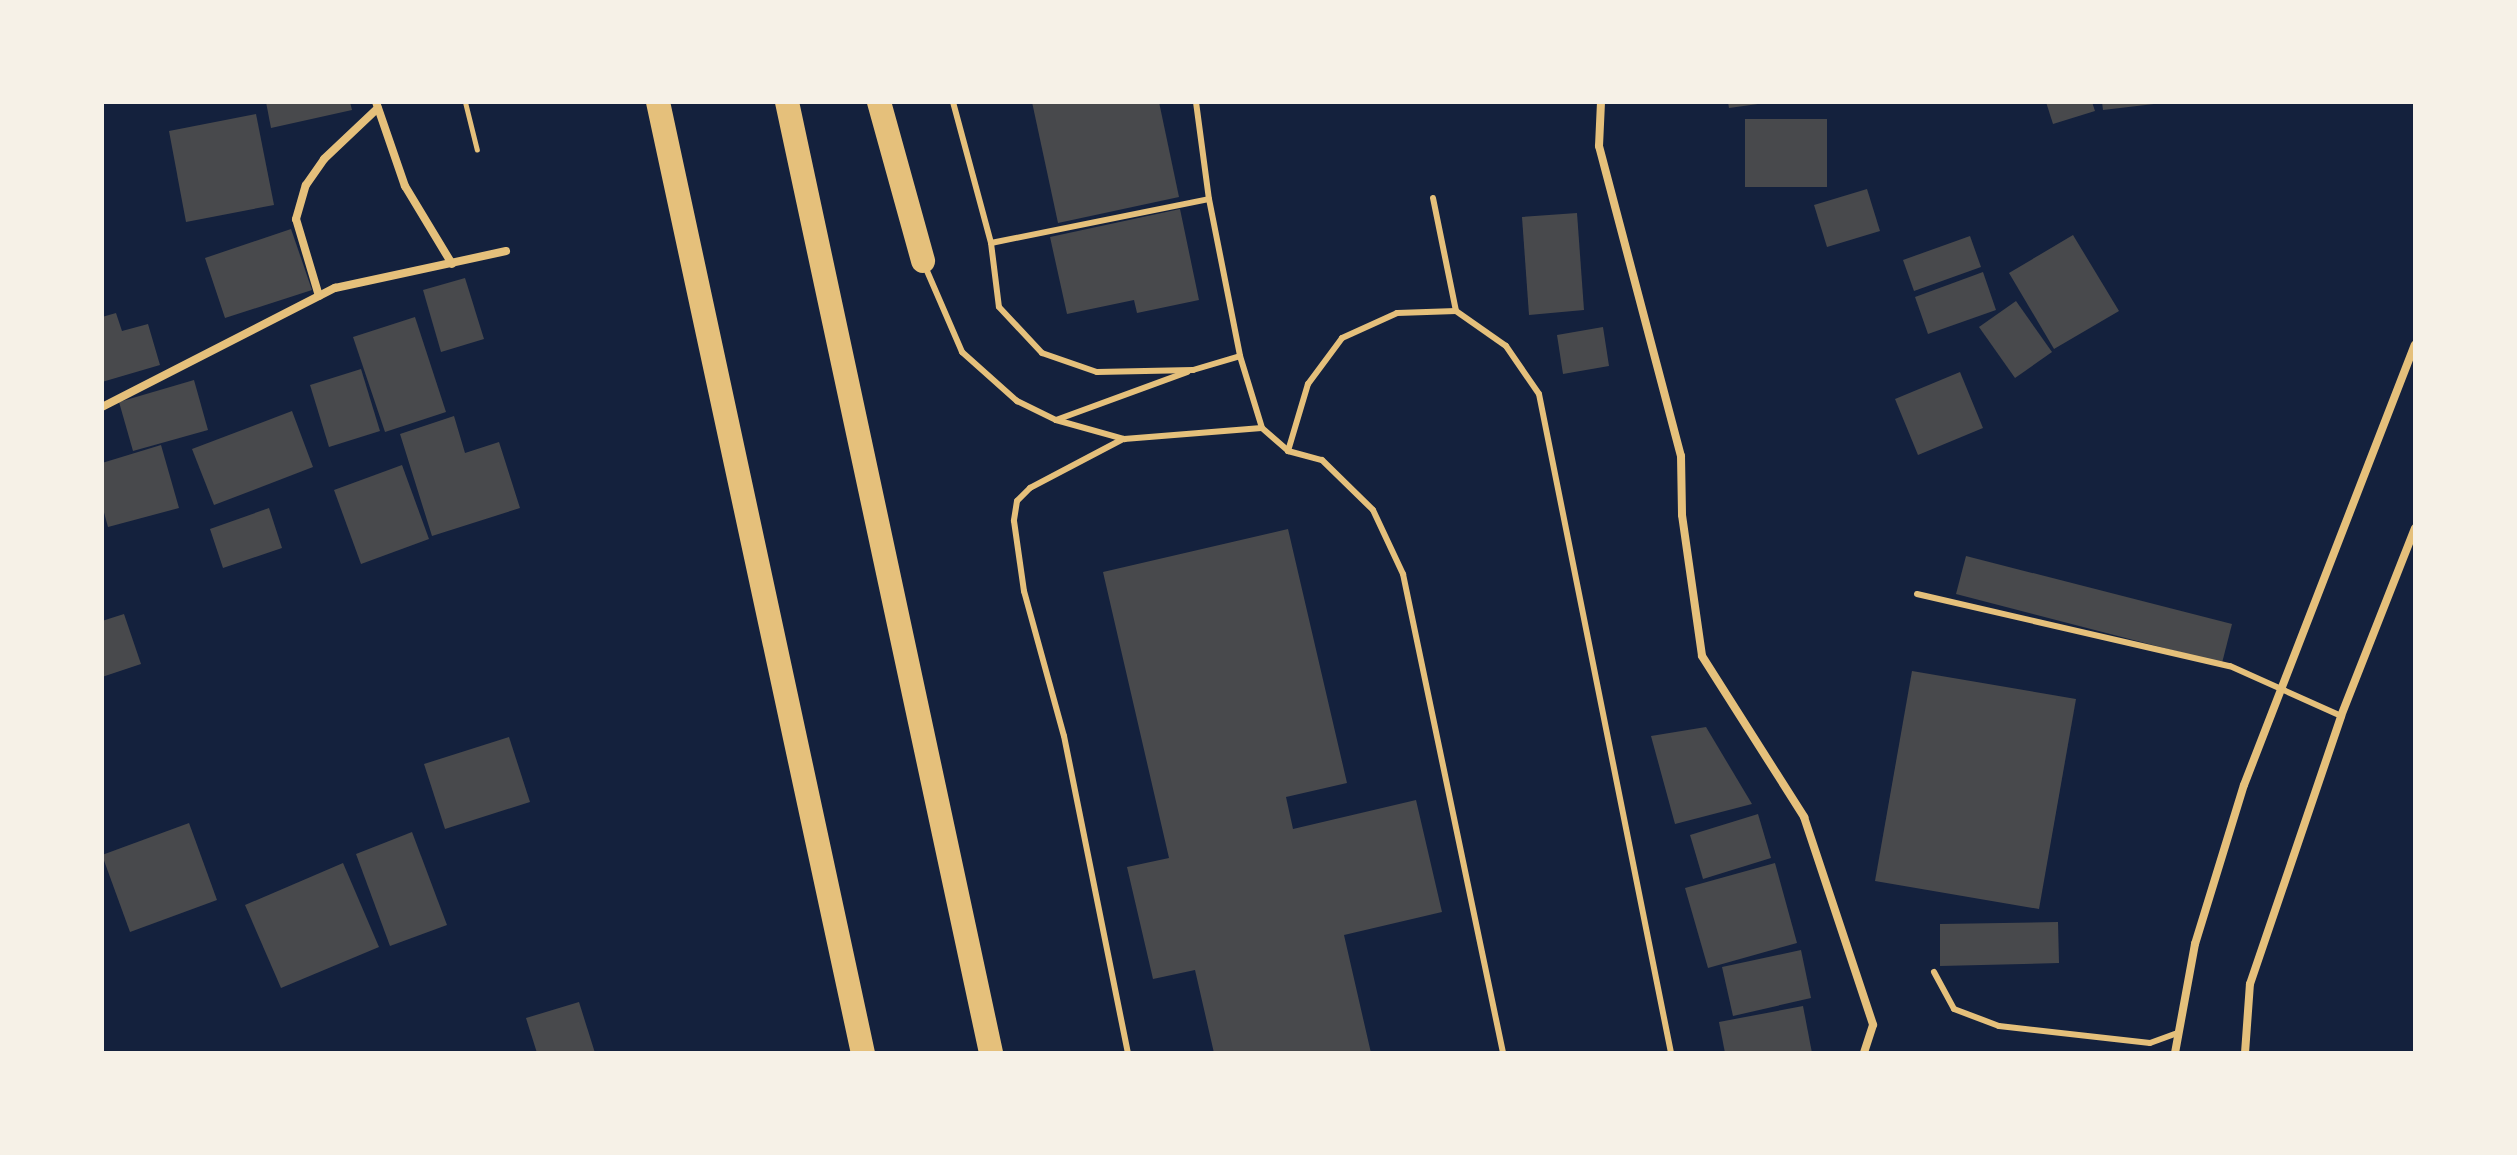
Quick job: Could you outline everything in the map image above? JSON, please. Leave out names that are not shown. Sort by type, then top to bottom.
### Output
[{"type":"highway","points":[[658,102],[863,1053]]},
{"type":"highway","points":[[787,102],[991,1053]]},
{"type":"highway","points":[[879,102],[923,261]]},
{"type":"street","points":[[1601,102],[1599,146],[1681,456],[1682,515],[1702,656],[1804,817],[1873,1025],[1864,1053]]},
{"type":"street","points":[[319,296],[296,219],[306,185],[324,159],[377,105],[405,186],[452,264]]},
{"type":"street","points":[[102,407],[319,296],[373,276],[452,264],[506,251]]},
{"type":"street","points":[[2175,1053],[2175,1034],[2204,915],[2278,692],[2415,345]]},
{"type":"street","points":[[2245,1053],[2250,984],[2341,716],[2415,528]]},
{"type":"lane","points":[[953,102],[991,243],[999,307],[1042,353],[1097,372],[1193,370]]},
{"type":"lane","points":[[1196,102],[1209,199],[1240,356],[1262,428],[1288,451],[1322,460],[1373,510],[1403,574],[1503,1053]]},
{"type":"lane","points":[[1433,198],[1456,311]]},
{"type":"lane","points":[[991,243],[1209,199]]},
{"type":"lane","points":[[923,261],[944,321],[962,352],[1017,401],[1056,420],[1124,439],[1262,428]]},
{"type":"lane","points":[[1288,451],[1308,384],[1342,338],[1397,313],[1456,311],[1506,346],[1539,394],[1671,1053]]},
{"type":"lane","points":[[1056,420],[1240,356]]},
{"type":"lane","points":[[1124,439],[1050,474],[1017,501],[1014,521],[1024,591],[1064,736],[1128,1053]]},
{"type":"lane","points":[[1917,594],[2230,666],[2278,692],[2341,716]]},
{"type":"lane","points":[[1934,972],[1954,1009],[1988,1023],[2150,1043],[2175,1034]]},
{"type":"path","points":[[465,102],[477,150]]},
{"type":"building","points":[[266,102],[350,102],[352,110],[271,128]]},
{"type":"building","points":[[1032,102],[1159,102],[1179,197],[1058,223]]},
{"type":"building","points":[[1728,102],[1758,102],[1758,104],[1729,108]]},
{"type":"building","points":[[2046,102],[2092,102],[2095,111],[2053,124]]},
{"type":"building","points":[[2102,102],[2154,102],[2154,104],[2103,110]]},
{"type":"building","points":[[256,114],[274,205],[186,222],[169,131]]},
{"type":"building","points":[[1745,119],[1827,119],[1827,187],[1745,187]]},
{"type":"building","points":[[1867,189],[1880,231],[1827,247],[1814,205]]},
{"type":"building","points":[[1180,209],[1199,300],[1137,313],[1134,300],[1067,314],[1050,237]]},
{"type":"building","points":[[1577,213],[1584,310],[1529,315],[1522,217]]},
{"type":"building","points":[[291,229],[312,290],[225,318],[205,258]]},
{"type":"building","points":[[2073,235],[2119,311],[2054,349],[2009,273]]},
{"type":"building","points":[[1970,236],[1981,267],[1914,291],[1903,260]]},
{"type":"building","points":[[1983,272],[1996,310],[1928,334],[1915,297]]},
{"type":"building","points":[[465,278],[484,339],[441,352],[423,290]]},
{"type":"building","points":[[2016,301],[2052,352],[2015,378],[1979,327]]},
{"type":"building","points":[[116,313],[122,331],[148,324],[160,365],[102,382],[102,317]]},
{"type":"building","points":[[415,317],[446,412],[385,432],[353,337]]},
{"type":"building","points":[[1603,327],[1609,366],[1563,374],[1557,335]]},
{"type":"building","points":[[361,369],[380,431],[329,447],[310,385]]},
{"type":"building","points":[[1960,372],[1983,428],[1918,455],[1895,399]]},
{"type":"building","points":[[194,380],[208,430],[133,451],[119,402]]},
{"type":"building","points":[[292,411],[313,467],[214,505],[192,449]]},
{"type":"building","points":[[454,416],[465,453],[499,442],[520,508],[432,536],[400,434]]},
{"type":"building","points":[[161,445],[179,508],[108,527],[102,505],[102,463]]},
{"type":"building","points":[[402,465],[429,539],[361,564],[334,490]]},
{"type":"building","points":[[269,508],[282,548],[223,568],[210,529]]},
{"type":"building","points":[[1288,529],[1347,783],[1286,797],[1293,829],[1416,800],[1442,912],[1344,935],[1371,1053],[1214,1053],[1195,970],[1153,979],[1127,867],[1169,858],[1103,572]]},
{"type":"building","points":[[1966,556],[2232,624],[2222,663],[1956,594]]},
{"type":"building","points":[[124,614],[141,664],[102,677],[102,621]]},
{"type":"building","points":[[1912,671],[2076,699],[2039,909],[1875,881]]},
{"type":"building","points":[[1706,727],[1752,804],[1675,824],[1651,736]]},
{"type":"building","points":[[509,737],[530,802],[445,829],[424,764]]},
{"type":"building","points":[[1758,814],[1771,858],[1703,879],[1690,835]]},
{"type":"building","points":[[189,823],[217,900],[130,932],[102,855]]},
{"type":"building","points":[[412,832],[447,925],[390,946],[356,854]]},
{"type":"building","points":[[343,863],[379,947],[281,988],[245,905]]},
{"type":"building","points":[[1775,863],[1797,943],[1708,968],[1685,888]]},
{"type":"building","points":[[2058,922],[2059,963],[1940,966],[1940,924]]},
{"type":"building","points":[[1801,950],[1811,998],[1733,1016],[1722,967]]},
{"type":"building","points":[[579,1002],[595,1053],[537,1053],[526,1018]]},
{"type":"building","points":[[1803,1006],[1812,1053],[1725,1053],[1719,1022]]}]
